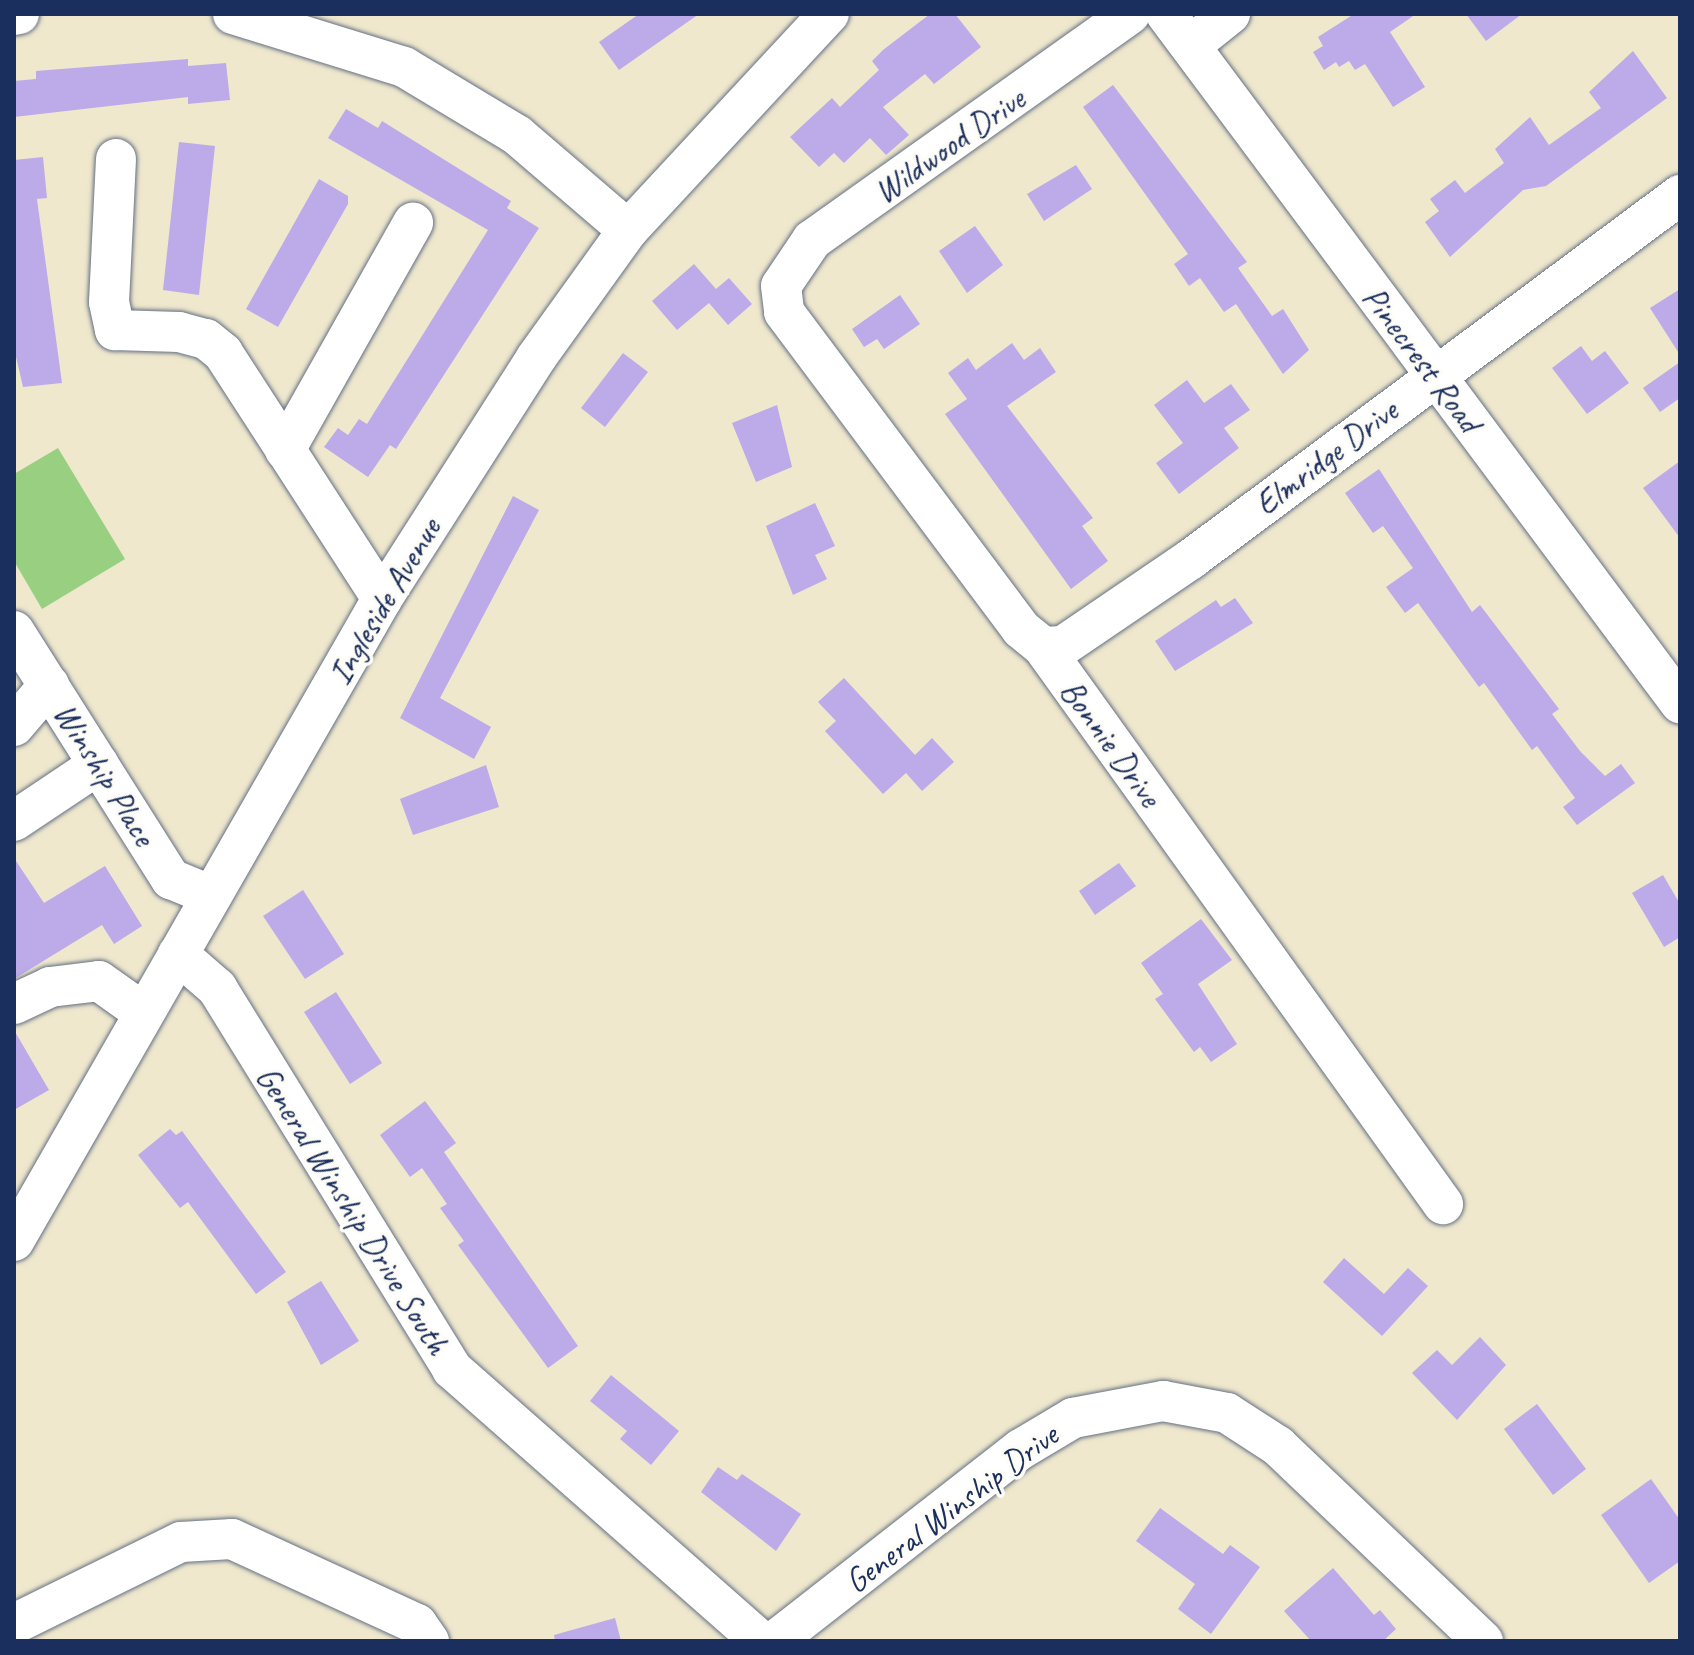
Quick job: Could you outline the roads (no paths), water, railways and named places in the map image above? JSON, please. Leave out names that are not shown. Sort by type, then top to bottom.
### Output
[{"type":"street","points":[[233,14],[404,67],[517,135],[628,230]]},
{"type":"street","name":"Ingleside Avenue","points":[[14,1241],[382,599],[628,230],[829,14]]},
{"type":"street","name":"Wildwood Drive","points":[[781,286],[792,260],[812,240],[1130,14]]},
{"type":"street","name":"Pinecrest Road","points":[[1166,14],[1433,376],[1680,703]]},
{"type":"street","points":[[1191,45],[1230,14]]},
{"type":"street","points":[[116,159],[109,302],[115,330],[206,339],[237,372],[382,599]]},
{"type":"street","name":"Elmridge Drive","points":[[1043,647],[1063,646],[1191,559],[1680,195]]},
{"type":"street","points":[[285,450],[413,223]]},
{"type":"street","name":"Bonnie Drive","points":[[781,286],[784,312],[1021,629],[1043,647],[1443,1204]]},
{"type":"street","name":"Winship Place","points":[[14,631],[27,700],[99,764],[171,879],[212,896]]},
{"type":"street","points":[[14,821],[99,764]]},
{"type":"street","name":"General Winship Drive South","points":[[178,954],[217,988],[452,1369],[760,1641]]},
{"type":"street","points":[[14,1004],[50,987],[99,981],[144,1013]]},
{"type":"street","name":"General Winship Drive","points":[[775,1641],[1021,1449],[1073,1418],[1163,1401],[1227,1413],[1278,1446],[1483,1641]]},
{"type":"street","points":[[14,1624],[181,1542],[232,1539],[417,1624],[429,1641]]}]
